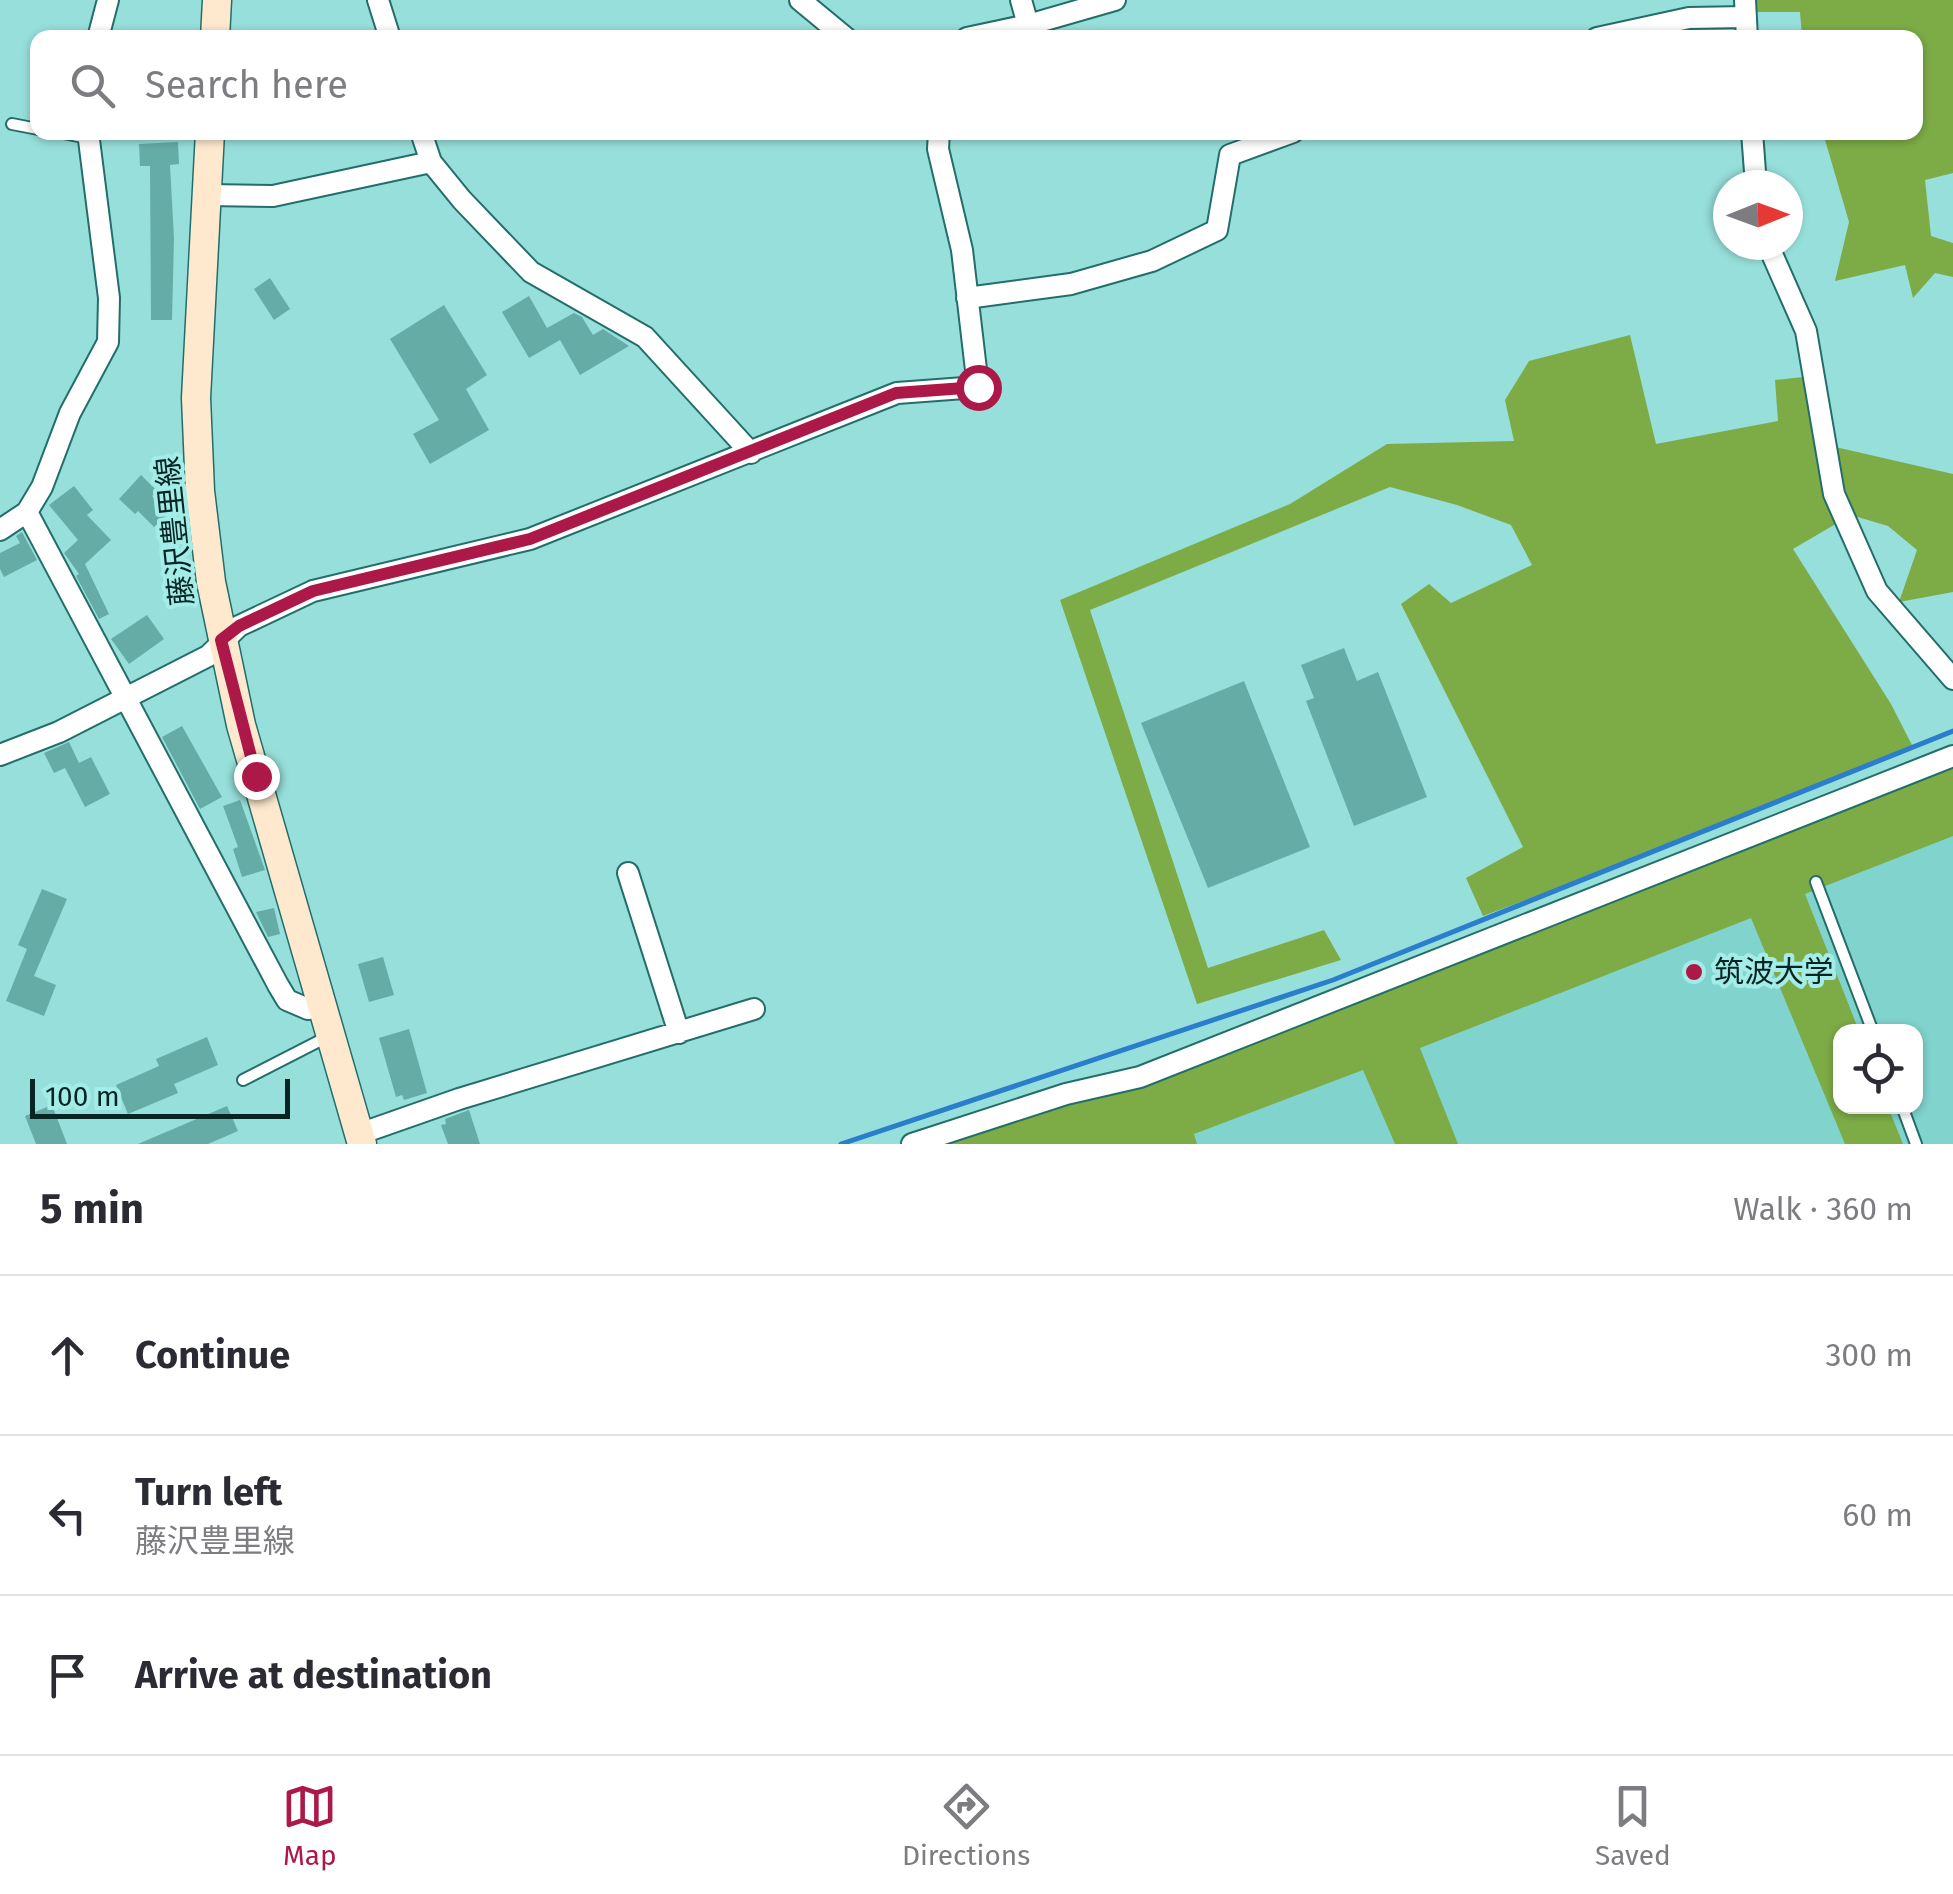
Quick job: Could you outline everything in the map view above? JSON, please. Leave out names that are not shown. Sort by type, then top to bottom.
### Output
[{"type":"main road","points":[[215,30],[217,0]]},
{"type":"main road","name":"藤沢豊里線","points":[[209,140],[197,417],[200,490],[221,640],[256,776],[361,1139]]},
{"type":"street","points":[[100,30],[108,0]]},
{"type":"street","points":[[378,0],[387,30]]},
{"type":"street","points":[[800,0],[836,30]]},
{"type":"street","points":[[1021,0],[1028,25]]},
{"type":"street","points":[[1005,30],[1115,0]]},
{"type":"street","points":[[1634,30],[1690,18],[1746,18]]},
{"type":"street","points":[[0,530],[27,512],[42,487],[70,414],[108,342],[109,298],[89,140]]},
{"type":"street","points":[[424,140],[431,162],[531,272],[646,337],[751,452]]},
{"type":"street","points":[[0,755],[58,732],[208,656],[239,626],[313,591],[530,539],[896,393],[978,387],[962,250],[939,140]]},
{"type":"street","points":[[967,298],[1087,279],[1152,261],[1217,230],[1230,155],[1271,140]]},
{"type":"street","points":[[1753,140],[1755,170]]},
{"type":"street","points":[[206,195],[273,196],[431,162]]},
{"type":"street","points":[[1775,260],[1806,331],[1834,494],[1877,591],[1953,679]]},
{"type":"street","points":[[27,512],[287,1000],[308,1009],[322,1004]]},
{"type":"street","points":[[912,1144],[1066,1094],[1140,1077],[1953,756]]},
{"type":"street","points":[[628,874],[679,1033]]},
{"type":"street","points":[[361,1139],[459,1099],[754,1009]]},
{"type":"lane","points":[[12,124],[30,127]]},
{"type":"lane","points":[[1816,882],[1870,1024]]},
{"type":"lane","points":[[243,1080],[331,1036]]},
{"type":"lane","points":[[1905,1114],[1916,1144]]},
{"type":"shaded area","name":"筑波大学","points":[[1953,766],[1953,1144],[945,1144],[1154,1081]]},
{"type":"green space","points":[[1752,0],[1953,0],[1953,173],[1925,180],[1931,236],[1953,243],[1953,277],[1935,273],[1913,298],[1905,265],[1835,281],[1849,222],[1825,140],[1923,140],[1923,30],[1801,30],[1800,12],[1752,12]]},
{"type":"green space","points":[[1630,335],[1656,444],[1778,421],[1775,380],[1803,377],[1818,443],[1953,474],[1953,592],[1899,602],[1917,550],[1888,526],[1851,515],[1793,549],[1891,704],[1914,749],[1483,916],[1466,878],[1523,847],[1401,604],[1429,584],[1451,603],[1532,565],[1511,525],[1390,487],[1090,610],[1208,968],[1324,930],[1341,960],[1197,1004],[1060,600],[1290,504],[1387,444],[1514,441],[1505,400],[1529,361]]},
{"type":"green space","points":[[1953,766],[1953,836],[1805,894],[1856,1024],[1833,1024],[1833,1114],[1891,1114],[1903,1144],[1845,1144],[1751,918],[1420,1048],[1458,1144],[1395,1144],[1363,1070],[1194,1134],[1197,1144],[945,1144],[1069,1103],[1154,1081]]},
{"type":"building","points":[[178,142],[179,164],[170,165],[174,239],[172,320],[151,320],[150,166],[140,166],[139,144]]},
{"type":"building","points":[[270,278],[290,309],[274,320],[254,289]]},
{"type":"building","points":[[529,296],[547,328],[574,313],[582,317],[593,335],[603,329],[629,346],[580,375],[560,340],[529,358],[502,312]]},
{"type":"building","points":[[444,305],[487,375],[466,389],[489,430],[430,464],[413,434],[439,420],[390,339]]},
{"type":"building","points":[[141,475],[157,491],[152,496],[169,513],[154,527],[119,499]]},
{"type":"building","points":[[74,486],[93,510],[87,515],[111,540],[85,564],[109,614],[99,619],[76,576],[79,574],[64,553],[78,540],[49,505]]},
{"type":"building","points":[[22,532],[37,560],[4,577],[0,553],[20,543],[16,536]]},
{"type":"building","points":[[147,615],[164,639],[129,664],[111,639]]},
{"type":"building","points":[[1344,648],[1357,681],[1378,672],[1427,797],[1354,826],[1306,701],[1314,698],[1301,665]]},
{"type":"building","points":[[1244,681],[1310,847],[1208,888],[1141,723]]},
{"type":"building","points":[[182,726],[222,797],[200,809],[162,737]]},
{"type":"building","points":[[69,742],[79,763],[91,757],[110,794],[85,807],[65,768],[54,773],[44,753]]},
{"type":"building","points":[[240,800],[265,870],[242,877],[233,849],[238,847],[223,806]]},
{"type":"building","points":[[42,889],[67,899],[34,976],[56,985],[44,1016],[6,1001],[27,949],[18,945]]},
{"type":"building","points":[[274,908],[280,934],[268,937],[256,912]]},
{"type":"building","points":[[383,957],[394,995],[369,1002],[358,964]]},
{"type":"building","points":[[409,1029],[427,1093],[404,1100],[402,1095],[396,1097],[379,1038]]},
{"type":"building","points":[[207,1037],[218,1065],[174,1084],[178,1093],[128,1114],[116,1085],[159,1066],[156,1059]]},
{"type":"building","points":[[52,1105],[67,1144],[36,1144],[25,1116]]},
{"type":"building","points":[[227,1106],[238,1131],[208,1144],[138,1144]]},
{"type":"building","points":[[469,1110],[480,1144],[448,1144],[441,1125],[446,1124],[445,1119]]},
{"type":"waterway","points":[[841,1144],[1333,980],[1953,731]]},
{"type":"place","name":"筑波大学","points":[[1694,972]]},
{"type":"route","points":[[256,776],[221,640],[239,626],[313,591],[530,539],[896,393],[978,387]]}]
